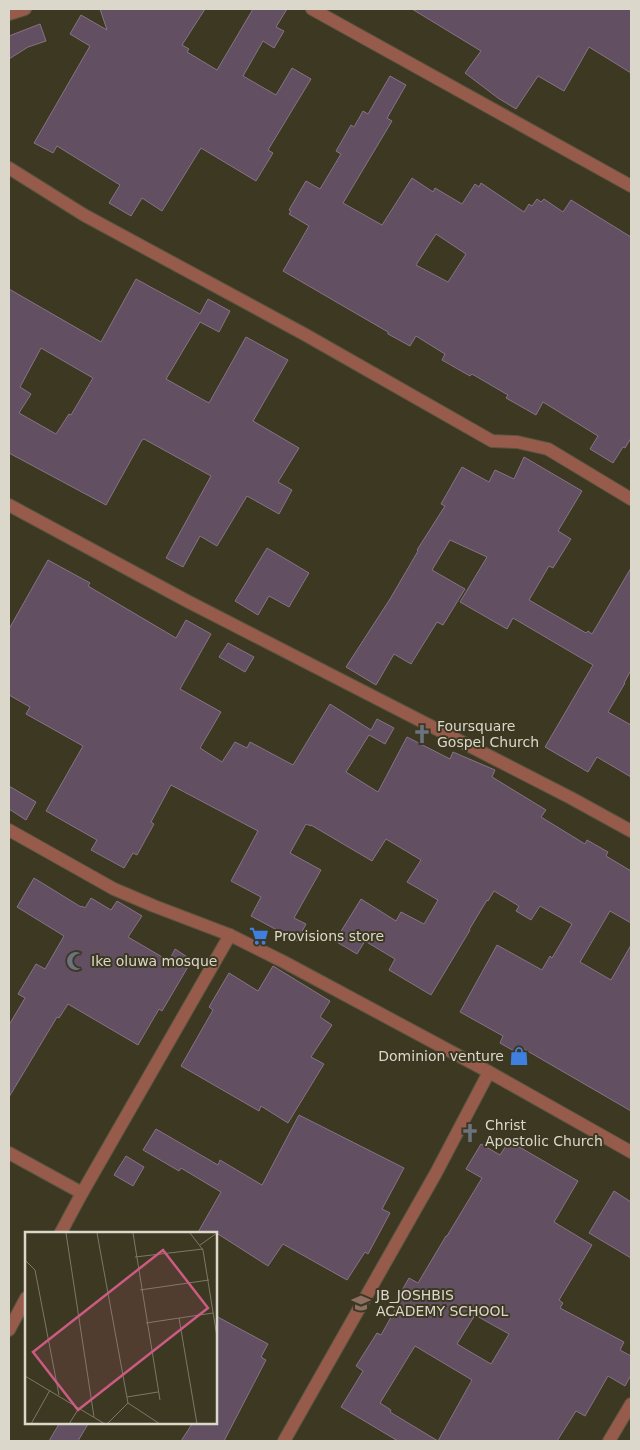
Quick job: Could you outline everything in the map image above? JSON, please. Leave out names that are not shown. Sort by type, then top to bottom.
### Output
[{"type":"street","points":[[9,14],[25,9]]},
{"type":"street","points":[[312,9],[631,186]]},
{"type":"street","points":[[9,168],[84,215],[304,334],[492,441],[517,442],[548,449],[631,499]]},
{"type":"street","points":[[9,504],[187,601],[631,831]]},
{"type":"street","points":[[9,830],[114,889],[230,935],[284,962],[489,1072],[631,1152]]},
{"type":"street","points":[[61,1232],[230,935]]},
{"type":"street","points":[[284,1441],[436,1173],[489,1072]]},
{"type":"street","points":[[9,1153],[82,1193]]},
{"type":"street","points":[[9,1330],[25,1300]]},
{"type":"street","points":[[608,1441],[631,1404]]},
{"type":"building","points":[[100,9],[205,9],[182,45],[189,49],[187,52],[217,70],[253,9],[287,9],[276,27],[284,31],[274,48],[263,41],[243,76],[276,95],[292,68],[311,79],[268,150],[273,153],[256,181],[201,148],[162,211],[142,198],[131,216],[109,203],[120,185],[57,146],[53,153],[34,143],[90,46],[70,34],[81,15],[107,30]]},
{"type":"building","points":[[412,9],[631,9],[631,73],[589,47],[564,91],[538,76],[516,109],[465,73],[481,51]]},
{"type":"building","points":[[40,24],[46,41],[28,47],[9,59],[9,36]]},
{"type":"building","points":[[390,76],[406,85],[387,118],[392,121],[343,203],[382,225],[412,178],[433,192],[435,188],[462,204],[475,184],[479,187],[481,183],[524,212],[529,204],[532,206],[537,199],[541,202],[544,199],[563,212],[571,200],[631,237],[631,438],[613,463],[590,449],[598,436],[543,402],[536,415],[506,398],[508,395],[472,374],[470,376],[442,360],[445,354],[416,336],[410,346],[283,271],[309,226],[289,214],[291,211],[289,210],[306,181],[320,189],[341,154],[336,151],[351,125],[354,127],[363,111],[368,114]],"holes":[[[436,234],[466,254],[448,282],[416,265]]]},
{"type":"building","points":[[136,279],[200,314],[208,299],[230,311],[219,332],[200,322],[166,379],[209,403],[246,337],[288,360],[253,421],[299,448],[278,482],[292,490],[279,514],[247,496],[217,546],[200,536],[183,567],[166,558],[211,476],[144,439],[106,505],[9,453],[9,289],[101,342]],"holes":[[[41,348],[93,378],[71,415],[69,414],[56,434],[19,413],[31,394],[20,387]]]},
{"type":"building","points":[[524,457],[582,491],[558,531],[571,539],[553,568],[549,566],[529,600],[586,633],[588,631],[592,634],[631,568],[631,670],[608,712],[631,725],[631,777],[597,757],[588,772],[545,747],[593,665],[513,618],[507,629],[460,602],[487,557],[450,540],[432,570],[465,589],[443,625],[437,622],[411,664],[394,654],[376,685],[346,667],[390,599],[417,550],[445,506],[441,504],[462,467],[489,482],[495,470],[514,479]]},
{"type":"building","points":[[267,548],[309,573],[289,607],[269,596],[258,615],[235,601]]},
{"type":"building","points":[[48,560],[90,583],[88,586],[176,638],[186,620],[211,634],[180,689],[221,712],[200,748],[222,762],[235,742],[247,748],[250,742],[293,765],[330,704],[371,730],[377,719],[394,728],[385,744],[369,735],[346,772],[378,792],[407,737],[450,759],[453,752],[495,770],[492,777],[546,810],[541,817],[585,844],[587,840],[608,852],[606,856],[631,871],[631,923],[610,911],[580,962],[611,980],[631,945],[631,1111],[524,1049],[521,1055],[500,1043],[503,1036],[460,1012],[497,945],[542,970],[550,956],[552,958],[572,924],[540,906],[531,920],[516,911],[519,906],[494,891],[431,995],[389,970],[395,959],[365,941],[357,954],[335,941],[361,899],[396,921],[401,912],[424,924],[438,900],[407,882],[421,860],[386,839],[372,861],[311,825],[306,824],[290,853],[321,870],[294,918],[306,924],[297,941],[251,916],[261,897],[231,881],[258,831],[171,785],[151,822],[154,824],[137,855],[133,853],[124,868],[91,850],[97,840],[46,811],[83,746],[26,714],[30,707],[9,695],[9,629]]},
{"type":"building","points":[[228,643],[254,657],[245,672],[219,657]]},
{"type":"building","points":[[9,786],[36,802],[26,820],[9,809]]},
{"type":"building","points":[[34,878],[81,907],[85,908],[91,898],[111,910],[117,901],[142,916],[128,937],[169,961],[175,949],[192,960],[162,1011],[159,1009],[138,1045],[68,1004],[59,1018],[57,1017],[9,1097],[9,1025],[25,998],[18,994],[36,964],[45,969],[64,936],[17,907]]},
{"type":"building","points":[[273,966],[330,1001],[320,1017],[332,1025],[311,1057],[324,1064],[288,1123],[261,1106],[259,1111],[181,1066],[213,1010],[209,1007],[229,973],[258,991]]},
{"type":"building","points":[[299,1115],[404,1168],[382,1209],[390,1213],[368,1254],[365,1252],[347,1280],[283,1244],[268,1266],[218,1234],[218,1232],[198,1232],[221,1192],[181,1168],[179,1171],[143,1150],[156,1129],[218,1165],[220,1160],[262,1185]]},
{"type":"building","points":[[509,1141],[578,1181],[554,1222],[592,1245],[559,1300],[563,1303],[560,1308],[624,1342],[620,1350],[631,1356],[631,1375],[625,1386],[608,1376],[585,1416],[576,1411],[557,1441],[438,1441],[398,1441],[341,1407],[363,1371],[356,1366],[377,1333],[381,1335],[399,1303],[396,1301],[409,1278],[418,1283],[482,1178],[466,1169],[481,1144],[500,1155]],"holes":[[[475,1315],[509,1334],[491,1364],[457,1344]],[[415,1346],[472,1380],[438,1441],[390,1412],[391,1410],[380,1403]]]},
{"type":"building","points":[[126,1156],[144,1167],[133,1186],[114,1175]]},
{"type":"building","points":[[614,1191],[631,1202],[631,1258],[589,1233]]},
{"type":"building","points":[[218,1317],[268,1344],[261,1357],[266,1360],[224,1441],[181,1441],[191,1425],[218,1425]]},
{"type":"building","points":[[58,1425],[87,1425],[78,1441],[49,1441]]},
{"type":"place","name":"Foursquare Gospel Church","points":[[422,734]]},
{"type":"place","name":"Provisions store","points":[[259,936]]},
{"type":"place","name":"Ike oluwa mosque","points":[[76,961]]},
{"type":"place","name":"Dominion venture","points":[[519,1056]]},
{"type":"place","name":"Christ Apostolic Church","points":[[470,1133]]},
{"type":"place","name":"JB_JOSHBIS ACADEMY SCHOOL","points":[[361,1303]]}]
